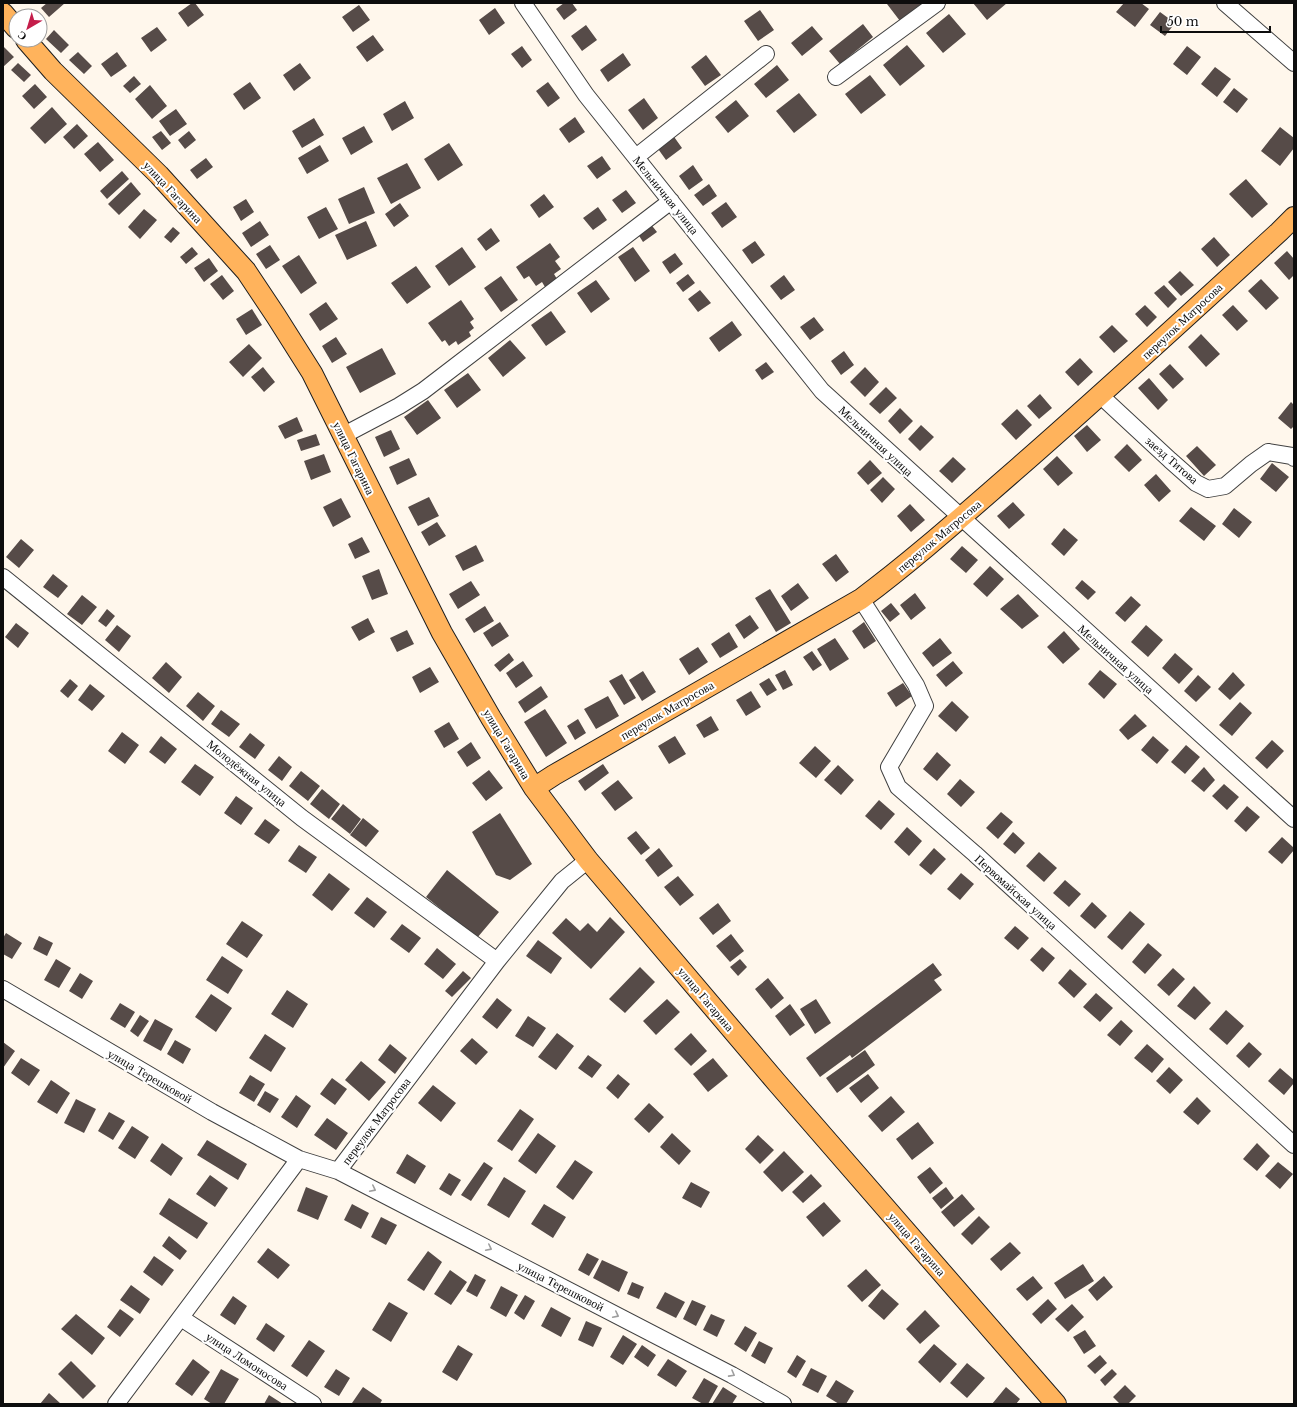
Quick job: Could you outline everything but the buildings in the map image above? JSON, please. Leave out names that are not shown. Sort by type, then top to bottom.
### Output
[{"type":"main road","name":"улица Гагарина","points":[[33,48],[53,71],[159,175],[246,272],[312,373],[442,633],[491,718],[534,788],[588,860],[778,1084],[1056,1404]]},
{"type":"main road","name":"переулок Матросова","points":[[534,788],[561,771],[861,599],[894,574],[961,518],[1101,396],[1279,232],[1294,216]]},
{"type":"street","name":"Мельничная улица","points":[[523,3],[586,95],[822,391],[1294,819]]},
{"type":"street","points":[[836,77],[937,3]]},
{"type":"street","points":[[1225,3],[1294,63]]},
{"type":"street","points":[[636,157],[766,54]]},
{"type":"street","points":[[344,435],[399,406],[423,391],[671,201]]},
{"type":"street","name":"заезд Титова","points":[[1101,396],[1196,483],[1208,489],[1225,486],[1268,452],[1292,456],[1294,458]]},
{"type":"street","name":"Молодёжная улица","points":[[3,577],[302,818],[497,962]]},
{"type":"street","name":"Первомайская улица","points":[[861,599],[916,685],[925,706],[889,767],[898,787],[975,854],[1294,1145]]},
{"type":"street","name":"переулок Матросова","points":[[299,1160],[338,1171],[497,962],[562,881],[588,860]]},
{"type":"street","name":"улица Терешковой","points":[[3,988],[146,1074],[299,1160]]},
{"type":"street","points":[[116,1404],[299,1160]]},
{"type":"street","name":"улица Терешковой","points":[[338,1171],[732,1375],[783,1404]]},
{"type":"street","name":"улица Ломоносова","points":[[181,1318],[313,1404]]}]
